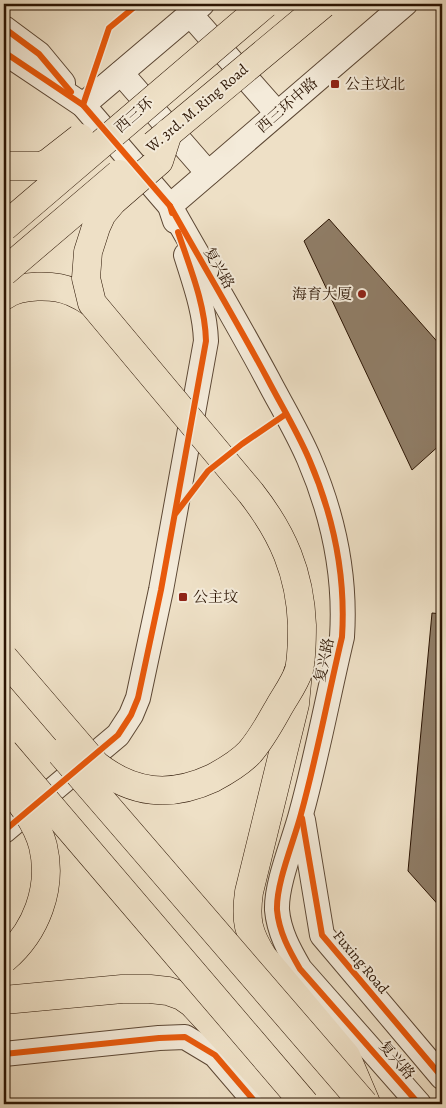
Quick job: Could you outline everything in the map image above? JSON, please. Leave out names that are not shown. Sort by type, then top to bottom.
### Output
[{"type":"highway","name":"西三环","points":[[4,227],[265,4]]},
{"type":"highway","name":"W. 3rd. M.Ring Road","points":[[4,272],[168,132],[323,4]]},
{"type":"highway","points":[[4,165],[40,166],[48,163],[110,112],[144,106]]},
{"type":"highway","points":[[92,303],[86,278],[88,252],[96,226],[102,214],[113,201],[159,161],[168,132]]},
{"type":"highway","points":[[4,296],[21,288],[49,287],[70,291],[92,303],[251,493],[264,510],[292,562],[301,607],[302,639],[295,704],[249,892],[247,907],[248,923],[251,939],[263,957],[346,1056],[365,1104]]},
{"type":"highway","points":[[4,658],[96,765],[111,777],[128,785],[143,789],[162,790],[193,786],[235,766],[249,753],[264,734],[298,672]]},
{"type":"highway","points":[[4,687],[365,1104]]},
{"type":"highway","points":[[4,752],[305,1104]]},
{"type":"highway","points":[[4,781],[18,798],[34,823],[43,846],[46,872],[44,897],[37,914],[28,932],[16,949],[4,959]]},
{"type":"highway","points":[[4,1000],[122,989],[168,991],[182,996],[192,1003],[286,1104]]},
{"type":"street","name":"西三环中路","points":[[170,206],[405,4]]},
{"type":"street","points":[[83,105],[196,9],[277,113]]},
{"type":"street","points":[[4,28],[39,54],[170,206],[203,306],[206,325],[206,341],[161,590],[138,698],[132,715],[118,735],[4,831]]},
{"type":"street","points":[[4,52],[83,105]]},
{"type":"street","points":[[121,73],[208,173]]},
{"type":"street","name":"复兴路","points":[[170,206],[254,353],[309,459],[329,516],[334,539],[344,609],[342,637],[302,813],[280,885],[277,908],[280,928],[288,948],[300,969],[419,1104]]},
{"type":"street","name":"Fuxing Road","points":[[302,813],[322,935],[442,1077]]},
{"type":"street","points":[[4,1054],[185,1037],[215,1055],[257,1104]]},
{"type":"building","name":"海育大厦","points":[[329,219],[442,347],[442,443],[412,470],[304,241]]},
{"type":"building","points":[[432,613],[442,614],[442,909],[408,871]]},
{"type":"cycle path","points":[[83,105],[109,28],[138,4]]},
{"type":"cycle path","points":[[4,28],[39,54],[71,92]]},
{"type":"cycle path","points":[[4,52],[83,105],[170,206],[172,213]]},
{"type":"cycle path","points":[[170,206],[255,356],[304,449],[325,502],[340,569],[343,614],[342,637],[307,792],[279,887],[277,910],[280,926],[288,948],[300,969],[419,1104]]},
{"type":"cycle path","points":[[4,831],[118,735],[131,715],[138,698],[161,590],[206,341],[200,299],[178,232]]},
{"type":"cycle path","points":[[176,513],[208,471],[242,444],[286,414]]},
{"type":"cycle path","points":[[302,818],[322,935],[442,1077]]},
{"type":"cycle path","points":[[4,1054],[185,1037],[215,1055],[257,1104]]},
{"type":"place","name":"公主坟北","points":[[335,84]]},
{"type":"place","name":"海育大厦","points":[[362,294]]},
{"type":"place","name":"公主坟","points":[[183,597]]}]
